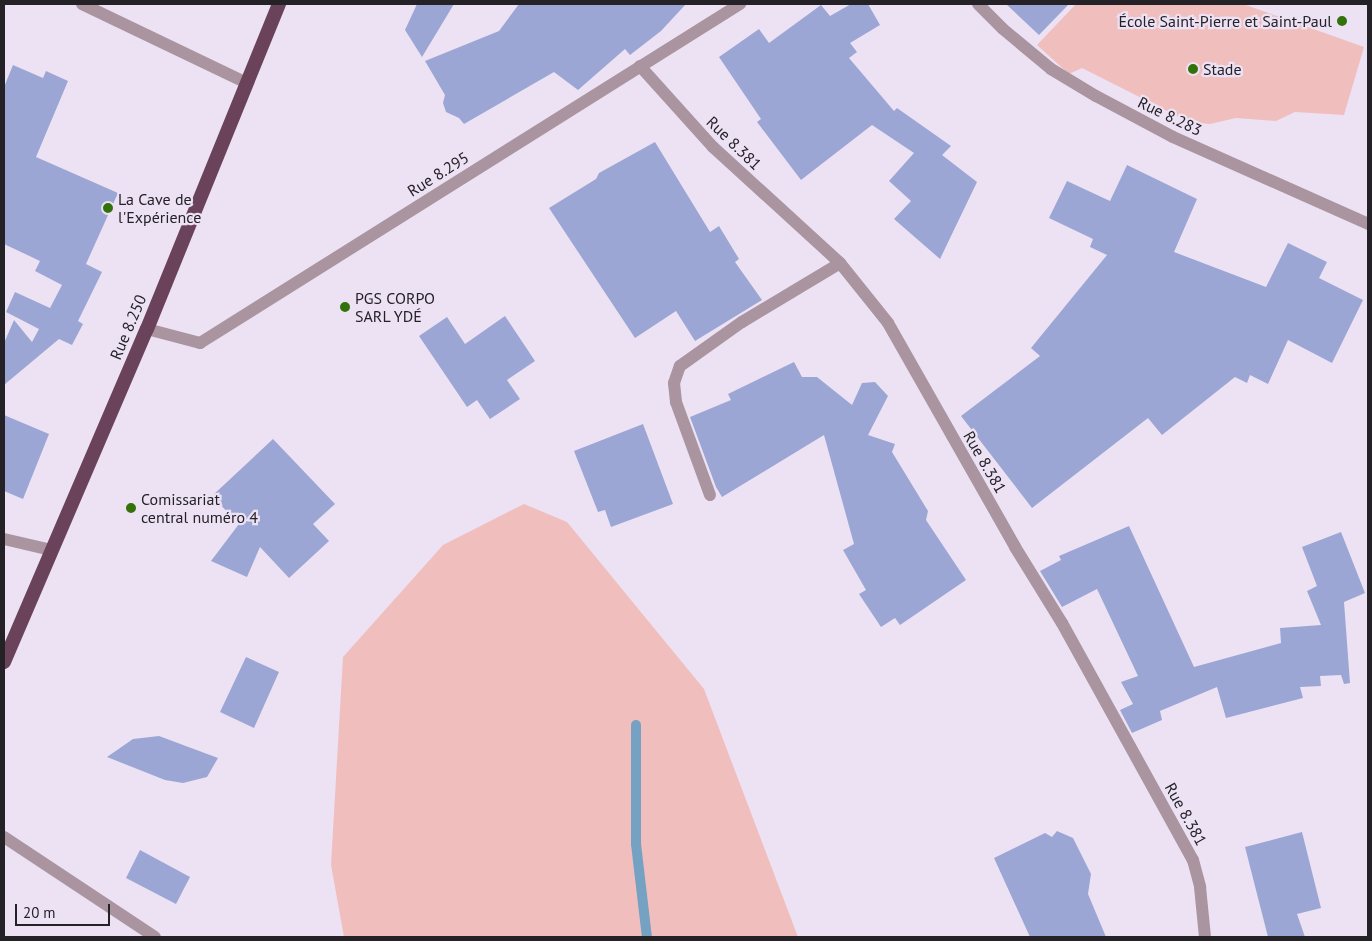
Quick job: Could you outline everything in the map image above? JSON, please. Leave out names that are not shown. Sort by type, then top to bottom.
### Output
[{"type":"highway","name":"Rue 8.250","points":[[4,662],[147,329],[278,4]]},
{"type":"street","points":[[82,4],[247,83]]},
{"type":"street","name":"Rue 8.295","points":[[147,329],[200,343],[740,4]]},
{"type":"street","name":"Rue 8.283","points":[[978,4],[1003,29],[1051,69],[1096,96],[1174,137],[1368,224]]},
{"type":"street","name":"Rue 8.381","points":[[640,66],[714,147],[840,263],[888,323],[1015,547],[1062,623],[1193,860],[1200,887],[1206,937]]},
{"type":"street","points":[[710,495],[676,402],[674,383],[680,366],[734,327],[840,263]]},
{"type":"street","points":[[4,539],[51,550]]},
{"type":"street","points":[[4,837],[155,937]]},
{"type":"shaded area","points":[[1076,4],[1243,4],[1364,47],[1344,115],[1295,112],[1276,121],[1236,118],[1210,124],[1189,122],[1082,68],[1069,74],[1037,45]]},
{"type":"shaded area","points":[[524,504],[567,522],[704,689],[798,937],[344,937],[331,865],[343,657],[443,545]]},
{"type":"building","points":[[417,4],[454,4],[422,57],[405,30]]},
{"type":"building","points":[[519,4],[686,4],[661,31],[630,55],[625,49],[578,90],[554,72],[464,124],[459,118],[446,112],[443,103],[445,95],[425,61],[499,31]]},
{"type":"building","points":[[851,4],[868,4],[880,25],[850,43],[857,52],[849,58],[894,111],[897,108],[951,146],[942,155],[977,182],[940,259],[894,219],[911,201],[889,181],[914,153],[872,125],[801,180],[757,122],[761,119],[719,57],[759,29],[769,43],[821,5],[830,16]]},
{"type":"building","points":[[1006,4],[1069,4],[1039,35]]},
{"type":"building","points":[[13,65],[43,78],[46,71],[68,81],[36,157],[118,193],[86,264],[102,272],[78,321],[83,324],[72,345],[59,339],[4,385],[4,343],[14,320],[32,342],[39,329],[6,312],[15,292],[50,308],[62,285],[35,271],[40,261],[4,244],[4,87]]},
{"type":"building","points":[[655,142],[710,232],[719,226],[739,259],[735,262],[762,300],[695,341],[676,311],[635,338],[549,208],[596,179],[599,173]]},
{"type":"building","points":[[1127,165],[1197,199],[1174,252],[1266,287],[1288,243],[1327,262],[1319,278],[1363,300],[1332,363],[1288,340],[1268,384],[1250,375],[1247,383],[1235,377],[1162,435],[1148,418],[1032,508],[961,416],[1040,356],[1031,348],[1107,255],[1090,247],[1093,239],[1049,218],[1067,181],[1110,201]]},
{"type":"building","points":[[505,316],[535,361],[507,380],[520,399],[490,419],[477,400],[467,407],[419,336],[447,317],[465,344]]},
{"type":"building","points":[[794,362],[802,377],[817,377],[852,405],[862,383],[875,382],[888,396],[868,435],[895,444],[892,452],[928,511],[926,520],[966,580],[900,625],[895,618],[881,627],[859,594],[866,590],[843,550],[854,544],[824,435],[722,497],[716,487],[690,417],[731,400],[728,394]]},
{"type":"building","points":[[4,415],[49,434],[23,499],[4,491]]},
{"type":"building","points":[[643,424],[673,504],[611,527],[605,510],[598,512],[574,451]]},
{"type":"building","points":[[273,439],[335,504],[313,524],[329,541],[289,578],[260,547],[247,577],[211,561],[239,524],[212,496]]},
{"type":"building","points":[[1129,526],[1194,667],[1281,643],[1280,628],[1321,625],[1307,591],[1317,586],[1302,547],[1341,532],[1365,593],[1344,602],[1350,683],[1344,684],[1341,675],[1320,676],[1321,686],[1300,687],[1303,698],[1226,718],[1217,687],[1160,711],[1162,720],[1132,733],[1120,710],[1133,704],[1121,682],[1138,676],[1097,589],[1062,607],[1040,571],[1061,560],[1059,556]]},
{"type":"building","points":[[246,657],[279,672],[254,728],[220,712]]},
{"type":"building","points":[[159,736],[218,758],[207,777],[183,783],[165,780],[107,757],[133,739]]},
{"type":"building","points":[[1057,831],[1073,838],[1091,874],[1088,894],[1106,937],[1030,937],[994,858],[1045,833],[1052,837]]},
{"type":"building","points":[[1302,832],[1321,908],[1297,914],[1305,937],[1268,937],[1245,847]]},
{"type":"building","points":[[140,850],[190,877],[176,904],[126,878]]},
{"type":"waterway","points":[[636,725],[636,844],[647,937]]},
{"type":"place","name":"École Saint-Pierre et Saint-Paul","points":[[1342,21]]},
{"type":"place","name":"Stade","points":[[1193,69]]},
{"type":"place","name":"La Cave de l'Expérience","points":[[108,208]]},
{"type":"place","name":"PGS CORPO SARL YDÉ","points":[[345,307]]},
{"type":"place","name":"Comissariat central numéro 4","points":[[131,508]]}]
